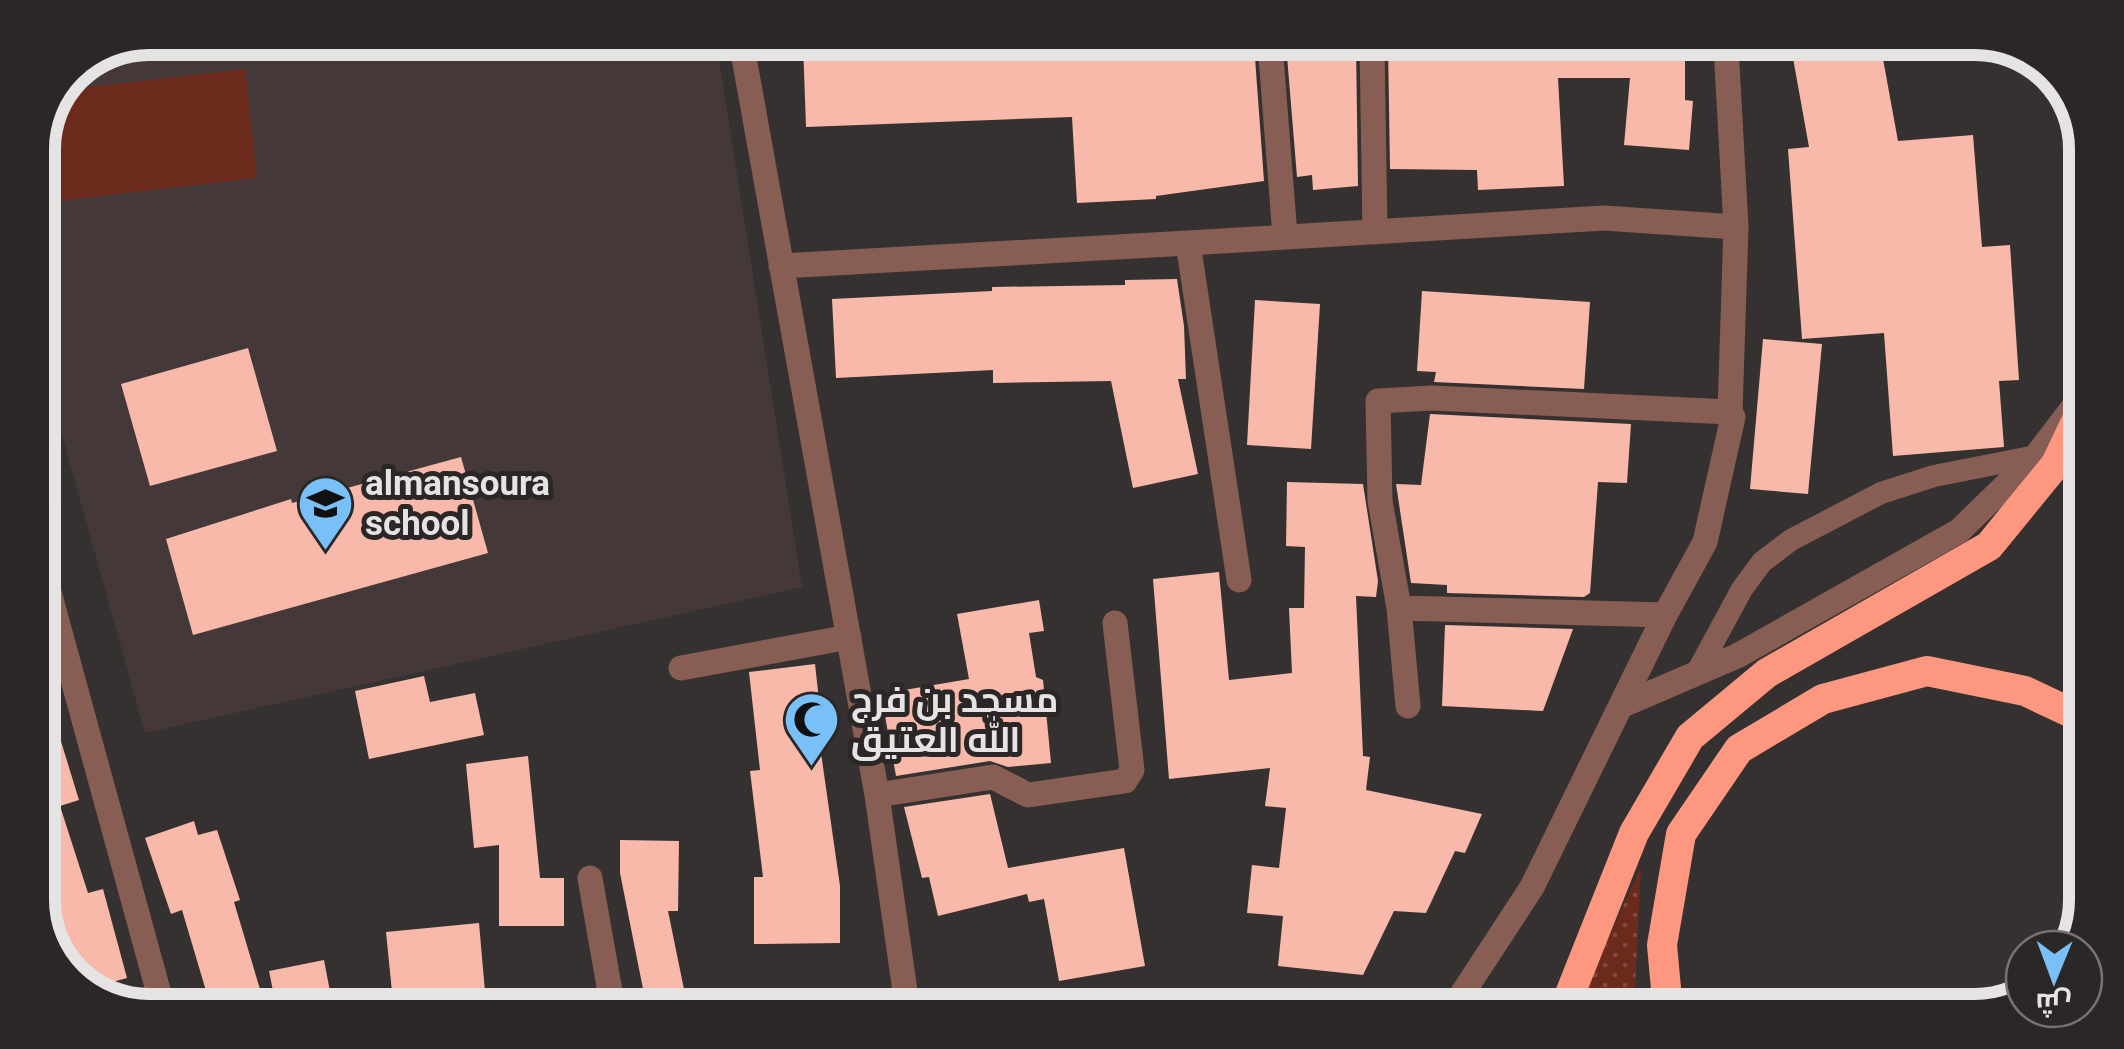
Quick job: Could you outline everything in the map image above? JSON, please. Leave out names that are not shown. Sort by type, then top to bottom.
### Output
[{"type":"highway","points":[[1570,994],[1634,833],[1690,738],[1767,673],[1989,546],[2056,464],[2069,437]]},
{"type":"highway","points":[[1667,994],[1662,945],[1681,834],[1739,749],[1823,700],[1928,672],[2026,690],[2069,712]]},
{"type":"street","points":[[744,55],[877,794],[905,994]]},
{"type":"street","points":[[1271,55],[1285,236]]},
{"type":"street","points":[[1372,55],[1375,232]]},
{"type":"street","points":[[1462,994],[1532,887],[1705,542],[1733,417],[1730,412],[1736,227],[1726,55]]},
{"type":"street","points":[[782,266],[1604,218],[1736,227]]},
{"type":"street","points":[[1188,242],[1240,580]]},
{"type":"street","points":[[1408,706],[1399,608],[1380,501],[1378,402],[1432,398],[1730,412]]},
{"type":"street","points":[[1624,705],[1737,656],[1959,531],[2036,456],[2069,413]]},
{"type":"street","points":[[1399,608],[1665,616]]},
{"type":"street","points":[[55,614],[159,994]]},
{"type":"street","points":[[877,794],[993,777],[1028,795],[1124,782],[1132,770],[1115,623]]},
{"type":"street","points":[[681,668],[849,637]]},
{"type":"street","points":[[590,878],[610,994]]},
{"type":"lane","points":[[1696,674],[1742,589],[1762,562],[1791,540],[1881,493],[1934,476],[2036,456]]},
{"type":"shaded area","points":[[149,55],[718,55],[802,587],[145,733],[55,410],[55,143],[58,125],[74,92],[102,68],[119,60]]},
{"type":"shaded area","points":[[245,69],[257,178],[55,201],[58,125],[78,88]]},
{"type":"shaded area","points":[[1641,867],[1635,994],[1583,994]]},
{"type":"building","points":[[803,55],[1255,55],[1264,181],[1156,199],[1077,203],[1072,117],[806,127]]},
{"type":"building","points":[[1287,55],[1356,55],[1358,186],[1313,190],[1312,175],[1297,177]]},
{"type":"building","points":[[1388,55],[1685,55],[1685,100],[1693,101],[1689,150],[1624,145],[1630,78],[1558,78],[1564,186],[1478,190],[1477,170],[1390,169]]},
{"type":"building","points":[[1792,55],[1882,55],[1898,141],[1973,135],[1982,247],[2010,245],[2019,380],[1999,381],[2004,447],[1893,456],[1884,333],[1802,339],[1788,149],[1809,147]]},
{"type":"building","points":[[1177,279],[1186,379],[1178,379],[1198,474],[1133,488],[1111,381],[993,383],[993,370],[836,378],[832,299]]},
{"type":"building","points":[[1422,291],[1590,302],[1584,389],[1434,382],[1436,372],[1417,371]]},
{"type":"building","points":[[1255,300],[1320,304],[1311,449],[1247,445]]},
{"type":"building","points":[[1763,339],[1822,344],[1808,494],[1750,489]]},
{"type":"building","points":[[248,348],[277,451],[150,486],[121,384]]},
{"type":"building","points":[[1430,414],[1631,424],[1627,483],[1598,482],[1590,593],[1584,597],[1447,593],[1447,585],[1411,583],[1396,484],[1421,485]]},
{"type":"building","points":[[461,457],[488,553],[193,635],[166,539],[291,499],[292,503]]},
{"type":"building","points":[[1287,482],[1363,484],[1378,581],[1376,597],[1356,596],[1363,756],[1370,757],[1366,790],[1482,814],[1465,853],[1455,851],[1426,913],[1394,911],[1363,975],[1278,966],[1283,916],[1247,913],[1252,865],[1279,868],[1286,808],[1265,806],[1270,768],[1169,779],[1153,579],[1219,572],[1229,680],[1292,673],[1289,608],[1304,608],[1305,547],[1286,546]]},
{"type":"building","points":[[1039,600],[1044,631],[1029,633],[1036,677],[1043,680],[1051,763],[1008,767],[990,761],[896,776],[881,694],[969,679],[957,614]]},
{"type":"building","points":[[1445,625],[1573,629],[1543,711],[1442,706]]},
{"type":"building","points":[[815,664],[824,745],[820,746],[840,886],[840,943],[754,944],[754,877],[763,877],[750,771],[760,770],[749,672]]},
{"type":"building","points":[[424,676],[430,702],[475,693],[484,735],[369,759],[355,691]]},
{"type":"building","points":[[55,722],[79,800],[60,806],[88,893],[103,889],[127,978],[106,984],[87,971],[60,930],[55,906]]},
{"type":"building","points":[[528,756],[540,878],[564,878],[564,926],[499,926],[499,845],[474,848],[466,764]]},
{"type":"building","points":[[990,794],[1008,868],[1124,848],[1145,966],[1059,981],[1044,899],[1029,902],[1027,894],[938,916],[929,877],[922,878],[904,807]]},
{"type":"building","points":[[194,821],[198,835],[217,830],[240,900],[234,902],[261,994],[207,994],[182,910],[171,914],[145,838]]},
{"type":"building","points":[[620,840],[679,841],[678,911],[668,911],[685,994],[644,994],[620,873]]},
{"type":"building","points":[[479,923],[485,994],[392,994],[386,932]]},
{"type":"building","points":[[324,960],[330,994],[274,994],[269,971]]},
{"type":"place","name":"almansoura school","points":[[326,552]]},
{"type":"place","name":"مسجد بن فرج الله العتيق","points":[[812,769]]}]
